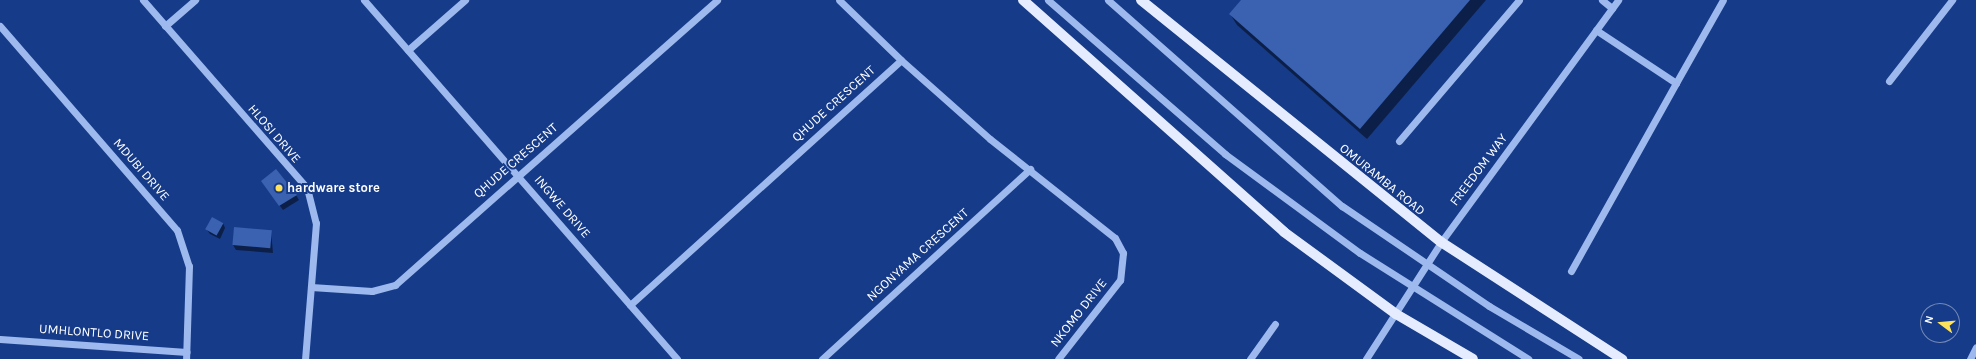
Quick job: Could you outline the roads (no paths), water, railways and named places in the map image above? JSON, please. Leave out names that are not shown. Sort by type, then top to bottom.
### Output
[{"type":"main road","points":[[1023,0],[1284,232],[1396,314],[1473,359]]},
{"type":"main road","name":"OMURAMBA ROAD","points":[[1141,0],[1441,242],[1622,359]]},
{"type":"street","name":"HLOSI DRIVE","points":[[143,0],[307,188],[316,223],[305,359]]},
{"type":"street","points":[[165,26],[195,0]]},
{"type":"street","name":"INGWE DRIVE","points":[[364,0],[677,359]]},
{"type":"street","points":[[408,50],[465,0]]},
{"type":"street","name":"QHUDE CRESCENT","points":[[311,287],[372,291],[395,284],[717,0]]},
{"type":"street","points":[[839,0],[901,60],[990,139],[1030,169]]},
{"type":"street","points":[[1048,0],[1225,154],[1339,238],[1413,287],[1528,359]]},
{"type":"street","points":[[1108,0],[1342,206],[1489,306],[1579,359]]},
{"type":"street","points":[[1399,140],[1519,0]]},
{"type":"street","points":[[1602,0],[1612,8]]},
{"type":"street","name":"FREEDOM WAY","points":[[1366,359],[1441,242],[1618,0]]},
{"type":"street","points":[[1571,271],[1723,0]]},
{"type":"street","points":[[1889,81],[1952,0]]},
{"type":"street","name":"MDUBI DRIVE","points":[[0,26],[177,230],[189,266],[187,355]]},
{"type":"street","points":[[1596,30],[1676,83]]},
{"type":"street","name":"QHUDE CRESCENT","points":[[630,305],[901,60]]},
{"type":"street","name":"NKOMO DRIVE","points":[[1030,169],[1115,238],[1123,253],[1120,280],[1058,359]]},
{"type":"street","name":"NGONYAMA CRESCENT","points":[[822,359],[1030,169]]},
{"type":"street","points":[[1250,359],[1275,324]]},
{"type":"street","name":"UMHLONTLO DRIVE","points":[[0,339],[187,355]]},
{"type":"street","points":[[1970,359],[1976,346]]},
{"type":"place","name":"hardware store","points":[[279,188]]}]
